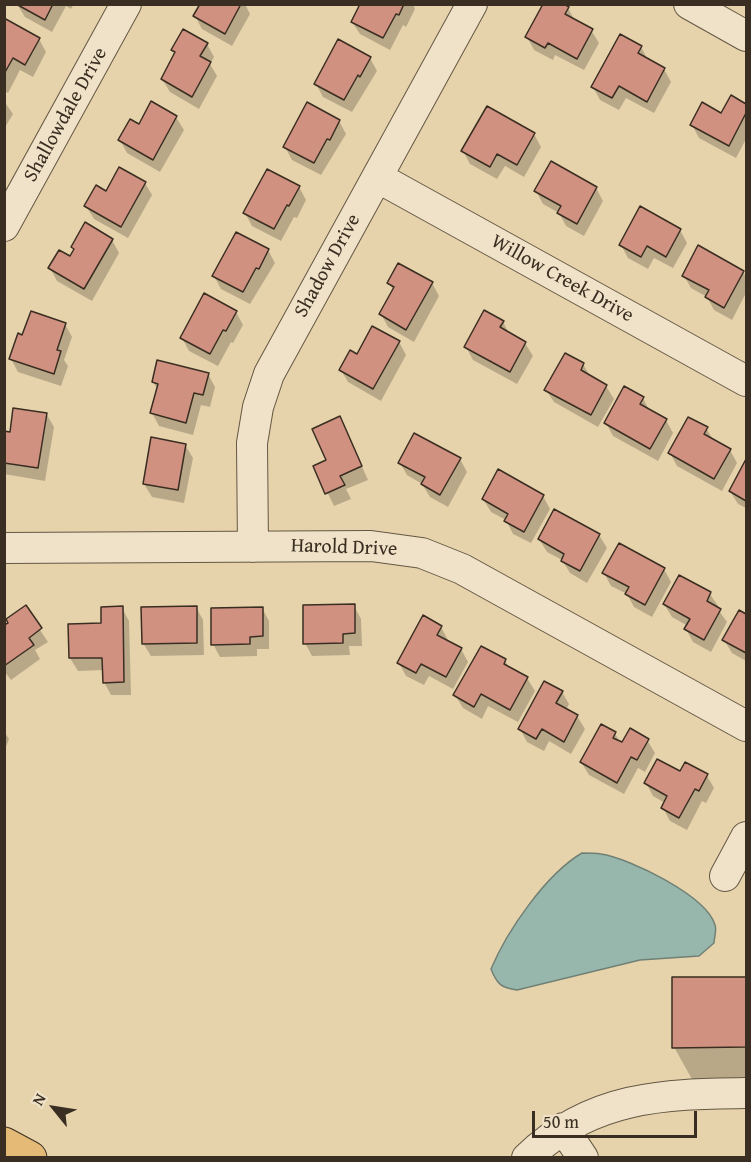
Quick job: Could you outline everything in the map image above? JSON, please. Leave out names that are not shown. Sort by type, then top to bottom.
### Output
[{"type":"main road","points":[[4,1144],[30,1158]]},
{"type":"street","name":"Shallowdale Drive","points":[[4,226],[126,4]]},
{"type":"street","name":"Shadow Drive","points":[[253,547],[252,443],[263,391],[276,360],[472,4]]},
{"type":"street","points":[[689,4],[747,36]]},
{"type":"street","name":"Willow Creek Drive","points":[[376,177],[747,381]]},
{"type":"street","name":"Harold Drive","points":[[4,548],[387,547],[406,550],[440,559],[516,598],[747,726]]},
{"type":"street","points":[[725,876],[747,837]]},
{"type":"street","points":[[527,1158],[563,1128],[594,1113],[657,1097],[747,1093]]},
{"type":"street","points":[[563,1128],[583,1158]]},
{"type":"water","points":[[582,853],[601,854],[630,863],[683,891],[709,914],[716,927],[714,943],[699,956],[640,960],[517,990],[500,984],[491,969],[517,921],[555,875],[568,862]]},
{"type":"building","points":[[16,4],[53,4],[45,20]]},
{"type":"building","points":[[200,4],[241,4],[225,34],[193,16]]},
{"type":"building","points":[[360,4],[404,4],[383,38],[351,22]]},
{"type":"building","points":[[543,4],[564,4],[569,7],[565,14],[593,29],[577,59],[548,43],[545,48],[525,37]]},
{"type":"building","points":[[4,18],[40,38],[25,65],[13,58],[4,74]]},
{"type":"building","points":[[183,29],[208,43],[200,56],[211,62],[192,97],[161,79],[175,52],[171,50]]},
{"type":"building","points":[[620,34],[642,46],[638,53],[665,68],[647,102],[619,86],[612,98],[591,87]]},
{"type":"building","points":[[338,39],[371,57],[344,100],[314,84]]},
{"type":"building","points":[[731,95],[746,104],[746,113],[729,146],[690,125],[702,102],[721,113]]},
{"type":"building","points":[[151,101],[177,116],[153,160],[118,140],[130,119],[139,124]]},
{"type":"building","points":[[307,102],[340,120],[314,163],[283,147]]},
{"type":"building","points":[[487,106],[535,133],[517,165],[497,154],[490,167],[461,151]]},
{"type":"building","points":[[551,161],[597,187],[577,224],[557,213],[561,206],[534,191]]},
{"type":"building","points":[[119,167],[146,182],[121,227],[84,206],[96,185],[106,191]]},
{"type":"building","points":[[267,169],[300,186],[274,229],[243,213]]},
{"type":"building","points":[[640,206],[681,229],[666,257],[647,246],[641,257],[619,245]]},
{"type":"building","points":[[85,222],[113,239],[84,289],[48,268],[59,250],[70,256],[74,249],[71,247]]},
{"type":"building","points":[[236,232],[269,249],[243,292],[212,276]]},
{"type":"building","points":[[698,245],[744,271],[724,308],[705,297],[709,290],[682,276]]},
{"type":"building","points":[[398,263],[433,282],[406,330],[379,314],[394,287],[387,283]]},
{"type":"building","points":[[204,293],[237,311],[210,354],[180,338]]},
{"type":"building","points":[[484,310],[504,321],[500,327],[526,342],[510,372],[464,347]]},
{"type":"building","points":[[31,311],[66,323],[57,350],[61,351],[54,374],[9,359],[18,333],[22,335]]},
{"type":"building","points":[[372,326],[400,341],[373,389],[339,370],[350,350],[357,354]]},
{"type":"building","points":[[565,353],[584,363],[581,370],[607,385],[591,415],[544,390]]},
{"type":"building","points":[[157,360],[209,373],[203,395],[194,393],[186,423],[150,413],[158,384],[152,382]]},
{"type":"building","points":[[624,386],[644,397],[640,404],[667,419],[650,449],[604,423]]},
{"type":"building","points":[[13,408],[47,413],[38,468],[4,463],[4,431],[10,432]]},
{"type":"building","points":[[340,416],[362,466],[340,476],[345,485],[325,494],[313,466],[326,460],[312,429]]},
{"type":"building","points":[[688,417],[708,427],[704,434],[731,449],[714,479],[668,453]]},
{"type":"building","points":[[414,433],[461,458],[440,495],[421,484],[425,477],[398,463]]},
{"type":"building","points":[[151,437],[186,444],[178,490],[143,484]]},
{"type":"building","points":[[746,459],[746,501],[729,491]]},
{"type":"building","points":[[498,469],[544,495],[524,532],[504,521],[508,514],[482,499]]},
{"type":"building","points":[[554,509],[600,534],[580,571],[561,561],[564,554],[538,539]]},
{"type":"building","points":[[619,543],[665,568],[645,605],[625,594],[629,587],[602,573]]},
{"type":"building","points":[[679,575],[711,592],[707,601],[721,609],[704,640],[684,629],[690,619],[663,604]]},
{"type":"building","points":[[355,604],[355,633],[343,634],[343,643],[303,644],[303,605]]},
{"type":"building","points":[[26,605],[42,628],[29,638],[34,645],[4,666],[4,625],[8,623],[6,619]]},
{"type":"building","points":[[123,606],[124,682],[103,683],[102,658],[69,658],[68,624],[101,623],[101,607]]},
{"type":"building","points":[[197,606],[197,643],[142,644],[141,607]]},
{"type":"building","points":[[263,607],[263,636],[250,637],[250,644],[211,645],[211,608]]},
{"type":"building","points":[[739,610],[746,614],[746,653],[722,640]]},
{"type":"building","points":[[423,615],[442,626],[437,635],[462,648],[446,677],[421,664],[416,673],[397,663]]},
{"type":"building","points":[[481,646],[506,659],[504,664],[528,677],[510,710],[481,694],[474,707],[453,695]]},
{"type":"building","points":[[544,681],[563,691],[556,703],[578,715],[564,742],[542,729],[536,739],[518,729]]},
{"type":"building","points":[[601,724],[616,732],[613,738],[622,742],[630,728],[649,739],[637,760],[631,757],[617,783],[580,762]]},
{"type":"building","points":[[657,759],[680,771],[685,762],[708,774],[699,791],[695,789],[679,818],[661,808],[667,796],[644,783]]},
{"type":"building","points":[[672,977],[746,977],[746,1047],[672,1048]]}]
